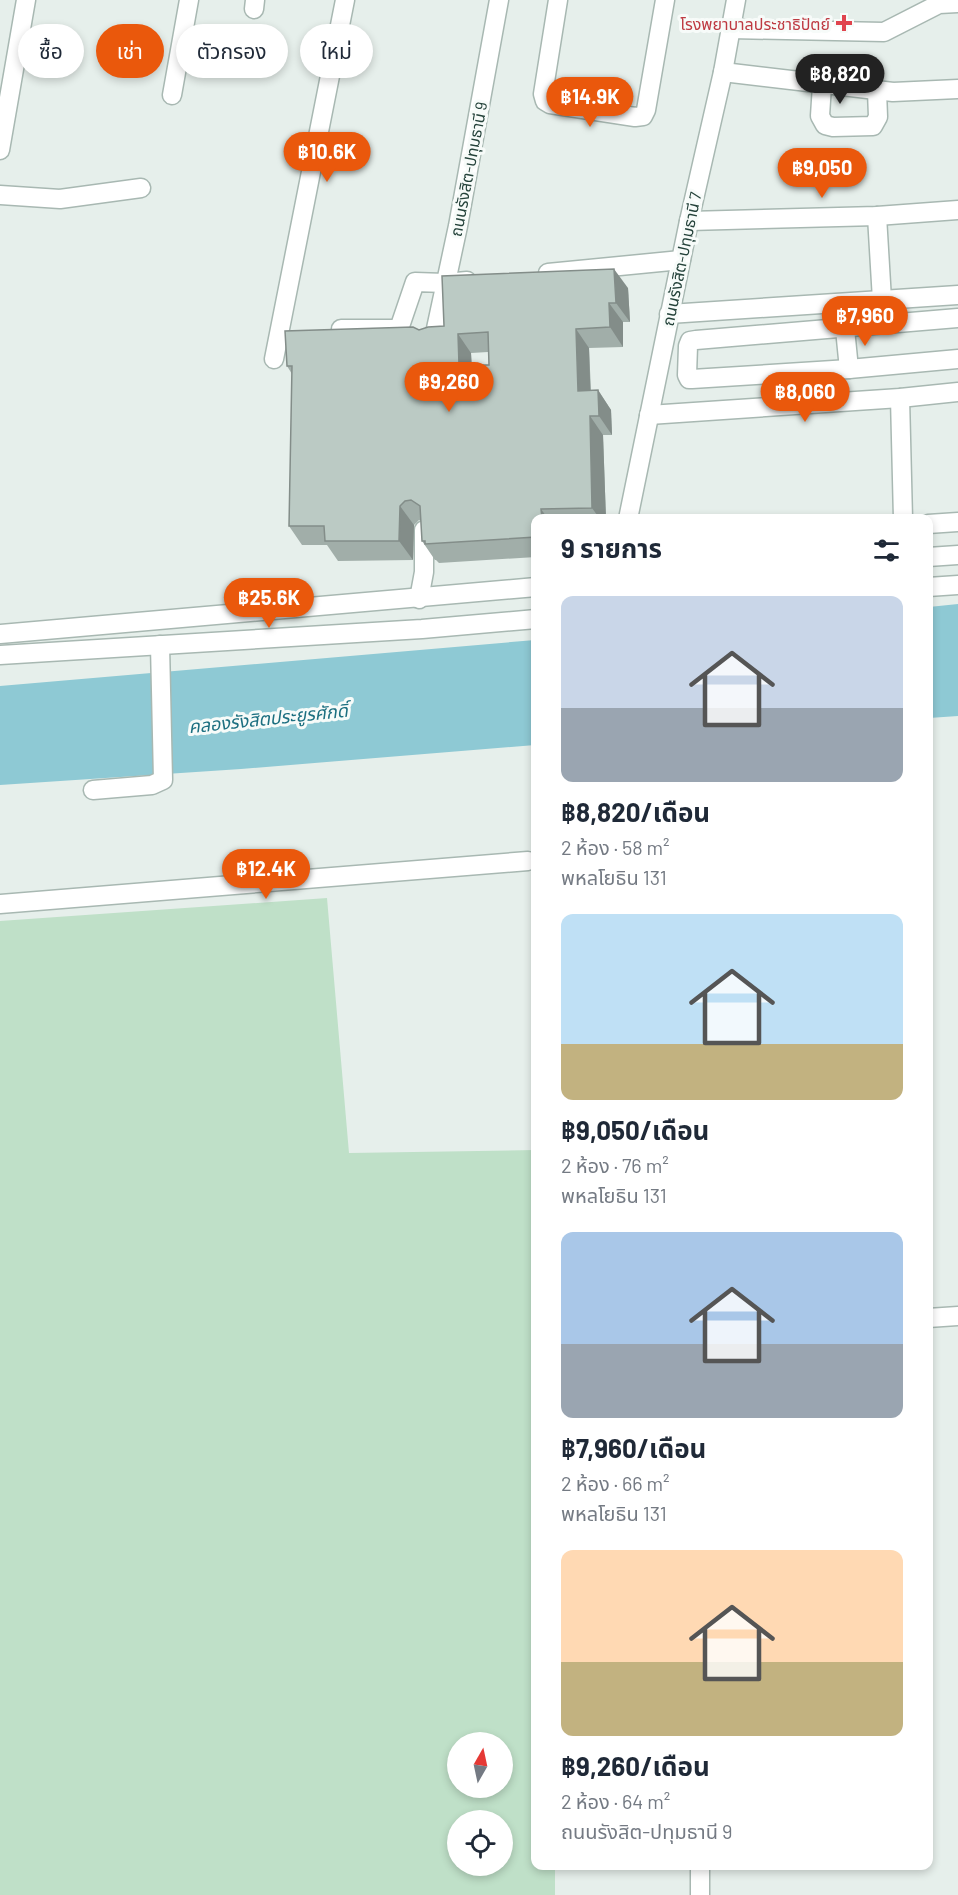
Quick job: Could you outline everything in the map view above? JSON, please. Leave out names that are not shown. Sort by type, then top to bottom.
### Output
[{"type":"street","points":[[0,150],[26,0]]},
{"type":"street","points":[[172,95],[189,0]]},
{"type":"street","points":[[274,359],[345,0]]},
{"type":"street","name":"ถนนรังสิต-ปทุมธานี 9","points":[[434,338],[458,226],[499,0]]},
{"type":"street","points":[[558,0],[543,94],[544,100],[550,104],[635,117],[643,116],[646,110],[665,0]]},
{"type":"street","name":"ถนนรังสิต-ปทุมธานี 7","points":[[629,514],[688,221],[723,72],[736,0]]},
{"type":"street","points":[[731,29],[884,32],[939,2],[958,3]]},
{"type":"street","points":[[723,72],[877,91],[908,93],[958,89]]},
{"type":"street","points":[[822,84],[820,116],[825,125],[833,128],[873,126],[878,117],[877,91]]},
{"type":"street","points":[[0,195],[60,199],[141,188]]},
{"type":"street","points":[[688,221],[877,216],[958,210]]},
{"type":"street","points":[[877,216],[882,300]]},
{"type":"street","points":[[527,275],[681,260]]},
{"type":"street","points":[[341,329],[399,329],[415,282],[445,283],[480,280]]},
{"type":"street","points":[[669,314],[958,295]]},
{"type":"street","points":[[958,318],[690,341],[687,375],[689,379],[692,379],[958,359]]},
{"type":"street","points":[[845,329],[849,369]]},
{"type":"street","points":[[648,415],[958,392]]},
{"type":"street","points":[[900,398],[903,514]]},
{"type":"street","points":[[933,524],[958,522]]},
{"type":"street","points":[[419,599],[424,572],[424,530]]},
{"type":"street","points":[[933,558],[958,555]]},
{"type":"street","points":[[933,587],[958,585]]},
{"type":"street","points":[[0,634],[531,588]]},
{"type":"street","points":[[0,655],[160,654],[531,619]]},
{"type":"street","points":[[93,790],[157,784],[163,780],[160,654]]},
{"type":"street","points":[[0,904],[528,861]]},
{"type":"street","points":[[933,1318],[958,1316]]},
{"type":"street","points":[[700,1870],[700,1895]]},
{"type":"green space","points":[[327,898],[349,1153],[531,1150],[531,1870],[555,1870],[555,1895],[0,1895],[0,921]]},
{"type":"water","points":[[958,604],[958,716],[933,718],[933,607]]},
{"type":"water","name":"คลองรังสิตประยูรศักดิ์","points":[[531,640],[531,745],[241,769],[0,785],[0,686]]},
{"type":"building","points":[[614,269],[616,303],[609,303],[610,327],[576,329],[578,391],[598,390],[599,416],[590,416],[592,508],[541,509],[542,514],[531,514],[531,537],[425,544],[425,541],[422,541],[420,506],[411,500],[405,501],[400,506],[399,541],[325,541],[324,526],[289,526],[292,366],[287,366],[285,331],[413,327],[419,330],[444,326],[442,276]],"holes":[[[488,332],[489,365],[459,365],[458,334]]]},
{"type":"place","name":"โรงพยาบาลประชาธิปัตย์","points":[[844,23]]}]
